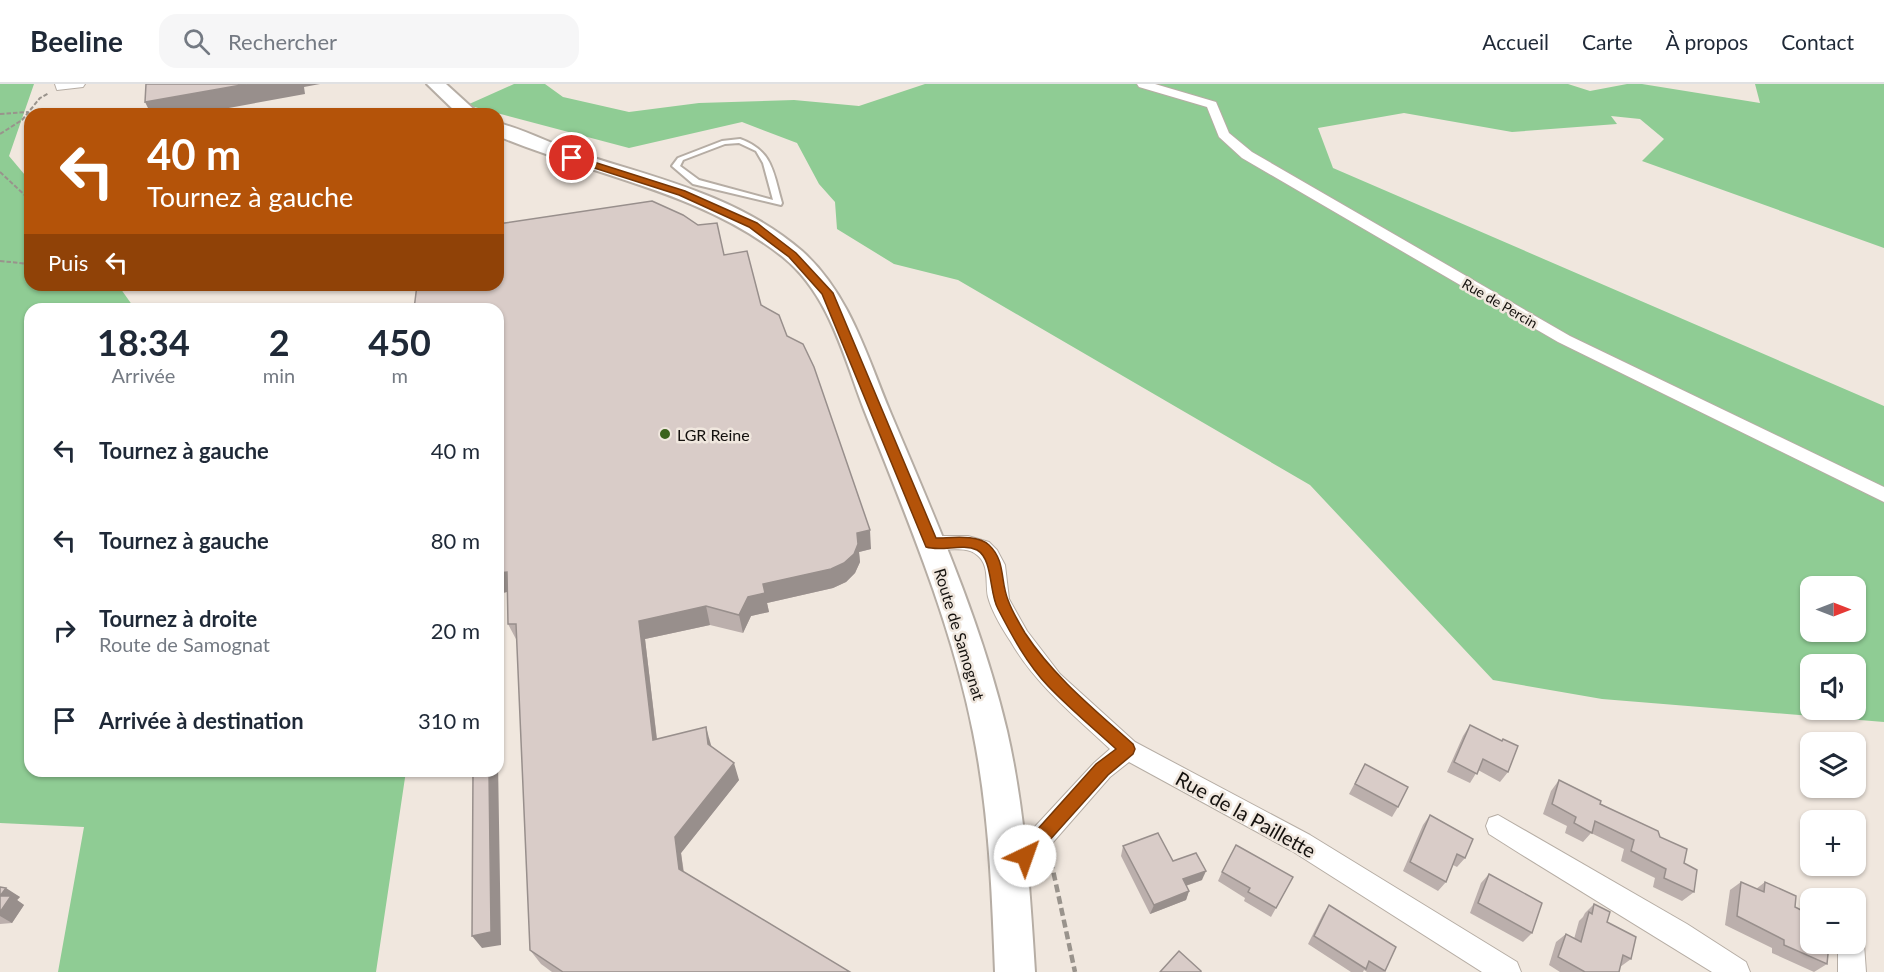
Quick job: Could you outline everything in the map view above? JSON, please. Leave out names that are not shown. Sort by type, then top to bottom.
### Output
[{"type":"main road","points":[[436,84],[461,108]]},
{"type":"main road","name":"Route de Samognat","points":[[504,131],[572,158],[682,193],[753,225],[793,255],[827,293],[931,543],[977,679],[998,775],[1011,872],[1015,972]]},
{"type":"street","points":[[61,86],[79,84]]},
{"type":"street","name":"Rue de Percin","points":[[1143,84],[1212,105],[1221,134],[1238,149],[1514,312],[1564,339],[1884,495]]},
{"type":"street","name":"Rue de la Paillette","points":[[931,543],[968,543],[982,547],[986,551],[995,565],[999,599],[1025,645],[1052,681],[1127,749],[1301,843],[1507,972]]},
{"type":"street","points":[[1011,872],[1102,770],[1127,749]]},
{"type":"street","points":[[1498,826],[1556,865],[1701,947],[1736,972]]},
{"type":"street","points":[[1851,954],[1852,972]]},
{"type":"lane","points":[[740,141],[758,150],[767,163],[778,203],[696,182],[676,166],[680,159],[724,142],[740,141]]},
{"type":"path","points":[[31,108],[40,98],[61,86]]},
{"type":"path","points":[[0,114],[24,112]]},
{"type":"path","points":[[0,134],[24,115]]},
{"type":"path","points":[[0,172],[24,195]]},
{"type":"path","points":[[0,261],[24,263]]},
{"type":"path","points":[[1050,857],[1075,972]]},
{"type":"green space","points":[[0,84],[34,84],[9,156],[24,174],[24,291],[122,291],[131,303],[24,303],[24,777],[405,777],[376,972],[58,972],[84,827],[0,823]]},
{"type":"green space","points":[[514,84],[545,84],[563,97],[629,112],[699,103],[794,100],[859,106],[925,84],[1568,84],[1590,91],[1627,84],[1642,84],[1760,103],[1755,84],[1884,84],[1884,248],[1642,161],[1664,139],[1640,119],[1611,116],[1617,124],[1512,132],[1404,113],[1318,128],[1333,168],[1884,406],[1884,722],[1859,720],[1866,720],[1866,654],[1800,654],[1800,715],[1602,699],[1493,680],[1310,485],[958,280],[894,264],[837,229],[835,202],[819,184],[797,143],[742,122],[629,148],[504,115],[504,108],[478,108],[467,105]]},
{"type":"building","points":[[146,84],[247,84],[145,102]]},
{"type":"building","points":[[652,201],[683,215],[698,225],[717,223],[724,255],[747,251],[761,305],[779,315],[787,336],[803,344],[814,367],[870,530],[857,533],[858,544],[854,554],[844,563],[831,569],[763,584],[765,593],[748,597],[739,615],[706,606],[639,621],[653,740],[706,727],[708,744],[734,763],[675,837],[679,869],[850,972],[563,972],[530,950],[516,624],[508,624],[507,572],[504,572],[504,303],[415,303],[416,291],[504,291],[504,223]]},
{"type":"building","points":[[1470,725],[1502,741],[1503,739],[1518,746],[1508,772],[1483,759],[1477,774],[1454,762]]},
{"type":"building","points":[[1365,764],[1408,787],[1398,807],[1355,784]]},
{"type":"building","points":[[473,777],[489,777],[491,932],[472,936]]},
{"type":"building","points":[[1559,780],[1601,801],[1600,804],[1658,831],[1660,837],[1687,849],[1684,863],[1697,870],[1694,892],[1664,878],[1666,869],[1631,851],[1634,840],[1595,821],[1592,833],[1574,823],[1576,817],[1552,804]]},
{"type":"building","points":[[1430,815],[1473,839],[1465,858],[1457,854],[1446,882],[1410,862]]},
{"type":"building","points":[[1158,833],[1173,861],[1196,853],[1206,871],[1183,879],[1189,891],[1154,905],[1123,846]]},
{"type":"building","points":[[1236,845],[1293,877],[1276,908],[1248,892],[1250,888],[1222,872]]},
{"type":"building","points":[[1489,874],[1542,903],[1532,933],[1478,903]]},
{"type":"building","points":[[1741,882],[1764,892],[1765,882],[1796,896],[1795,907],[1800,910],[1800,952],[1784,945],[1784,940],[1737,916]]},
{"type":"building","points":[[0,887],[6,888],[0,896]]},
{"type":"building","points":[[0,896],[11,896],[0,912]]},
{"type":"building","points":[[1594,904],[1610,912],[1607,922],[1636,937],[1631,959],[1623,955],[1619,972],[1585,972],[1558,957],[1566,934],[1581,942],[1589,912],[1592,914]]},
{"type":"building","points":[[1329,905],[1396,947],[1385,971],[1369,961],[1366,969],[1314,936]]},
{"type":"building","points":[[1179,951],[1201,971],[1201,972],[1160,972]]},
{"type":"building","points":[[1804,954],[1828,954],[1827,964]]},
{"type":"place","name":"LGR Reine","points":[[665,434]]},
{"type":"route","points":[[572,158],[682,193],[753,225],[793,255],[827,293],[931,543],[968,543],[982,547],[990,555],[995,565],[999,599],[1020,637],[1052,681],[1127,749],[1102,770],[1025,856]]}]
